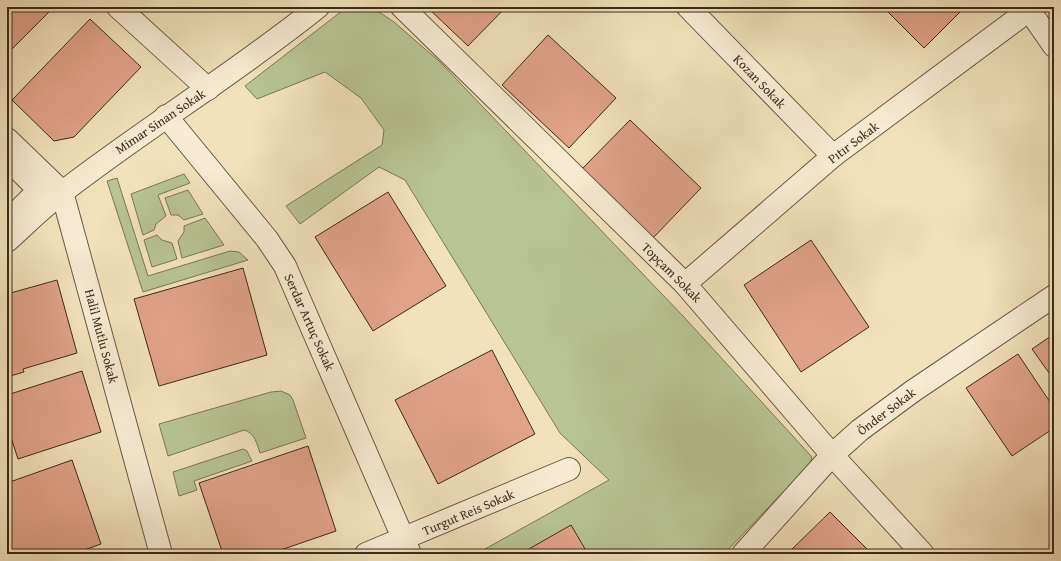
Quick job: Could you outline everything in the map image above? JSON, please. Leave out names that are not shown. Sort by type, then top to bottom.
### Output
[{"type":"street","points":[[118,7],[208,89]]},
{"type":"street","name":"Mimar Sinan Sokak","points":[[7,241],[62,192],[166,116],[208,89],[318,7]]},
{"type":"street","name":"Topçam Sokak","points":[[402,7],[685,284],[832,455],[923,554]]},
{"type":"street","name":"Kozan Sokak","points":[[688,7],[833,156]]},
{"type":"street","points":[[1030,8],[1054,46]]},
{"type":"street","name":"Pıtır Sokak","points":[[685,284],[833,156],[1030,8]]},
{"type":"street","name":"Serdar Artuç Sokak","points":[[166,116],[266,239],[285,266],[407,546]]},
{"type":"street","points":[[7,139],[62,192]]},
{"type":"street","points":[[7,159],[36,187],[34,195],[7,222]]},
{"type":"street","name":"Halil Mutlu Sokak","points":[[62,192],[161,554]]},
{"type":"street","name":"Önder Sokak","points":[[743,554],[832,455],[860,430],[890,407],[1054,296]]},
{"type":"street","name":"Turgut Reis Sokak","points":[[366,554],[407,546],[569,469]]},
{"type":"green space","points":[[347,7],[368,7],[376,10],[394,22],[440,62],[683,316],[812,457],[810,464],[724,554],[476,554],[609,480],[560,433],[405,180],[379,167],[300,224],[286,206],[382,145],[384,130],[361,98],[325,72],[257,99],[245,86]]},
{"type":"green space","points":[[184,174],[190,183],[158,195],[166,216],[156,224],[154,230],[143,235],[131,194]]},
{"type":"green space","points":[[117,178],[148,276],[230,251],[239,252],[248,260],[143,292],[107,181]]},
{"type":"green space","points":[[188,190],[203,214],[184,220],[178,215],[171,215],[165,198]]},
{"type":"green space","points":[[205,218],[224,245],[182,258],[178,241],[184,232],[184,226]]},
{"type":"green space","points":[[157,235],[162,240],[172,243],[177,259],[152,267],[144,240]]},
{"type":"green space","points":[[281,391],[290,395],[293,400],[306,438],[260,453],[253,436],[248,431],[244,430],[168,456],[159,424],[271,392]]},
{"type":"green space","points":[[243,449],[247,451],[252,461],[194,481],[197,490],[179,496],[173,472]]},
{"type":"building","points":[[7,7],[54,7],[7,54]]},
{"type":"building","points":[[427,7],[506,7],[468,46]]},
{"type":"building","points":[[883,7],[965,7],[924,48]]},
{"type":"building","points":[[90,19],[141,67],[74,137],[54,141],[12,100]]},
{"type":"building","points":[[548,35],[616,98],[569,148],[502,85]]},
{"type":"building","points":[[630,120],[701,188],[653,238],[582,169]]},
{"type":"building","points":[[388,192],[446,286],[373,331],[315,237]]},
{"type":"building","points":[[811,240],[869,327],[801,372],[744,285]]},
{"type":"building","points":[[243,268],[267,355],[159,386],[134,299]]},
{"type":"building","points":[[57,280],[77,353],[23,369],[24,372],[7,377],[7,294]]},
{"type":"building","points":[[1054,334],[1054,380],[1032,349]]},
{"type":"building","points":[[492,350],[535,434],[438,484],[395,400]]},
{"type":"building","points":[[1018,354],[1054,408],[1054,428],[1012,456],[966,388]]},
{"type":"building","points":[[82,371],[101,432],[18,459],[7,425],[7,395]]},
{"type":"building","points":[[308,446],[336,531],[269,554],[223,554],[199,483]]},
{"type":"building","points":[[72,460],[101,544],[73,554],[7,554],[7,483]]},
{"type":"building","points":[[830,512],[872,554],[787,554]]},
{"type":"building","points":[[571,525],[588,554],[520,554]]}]
